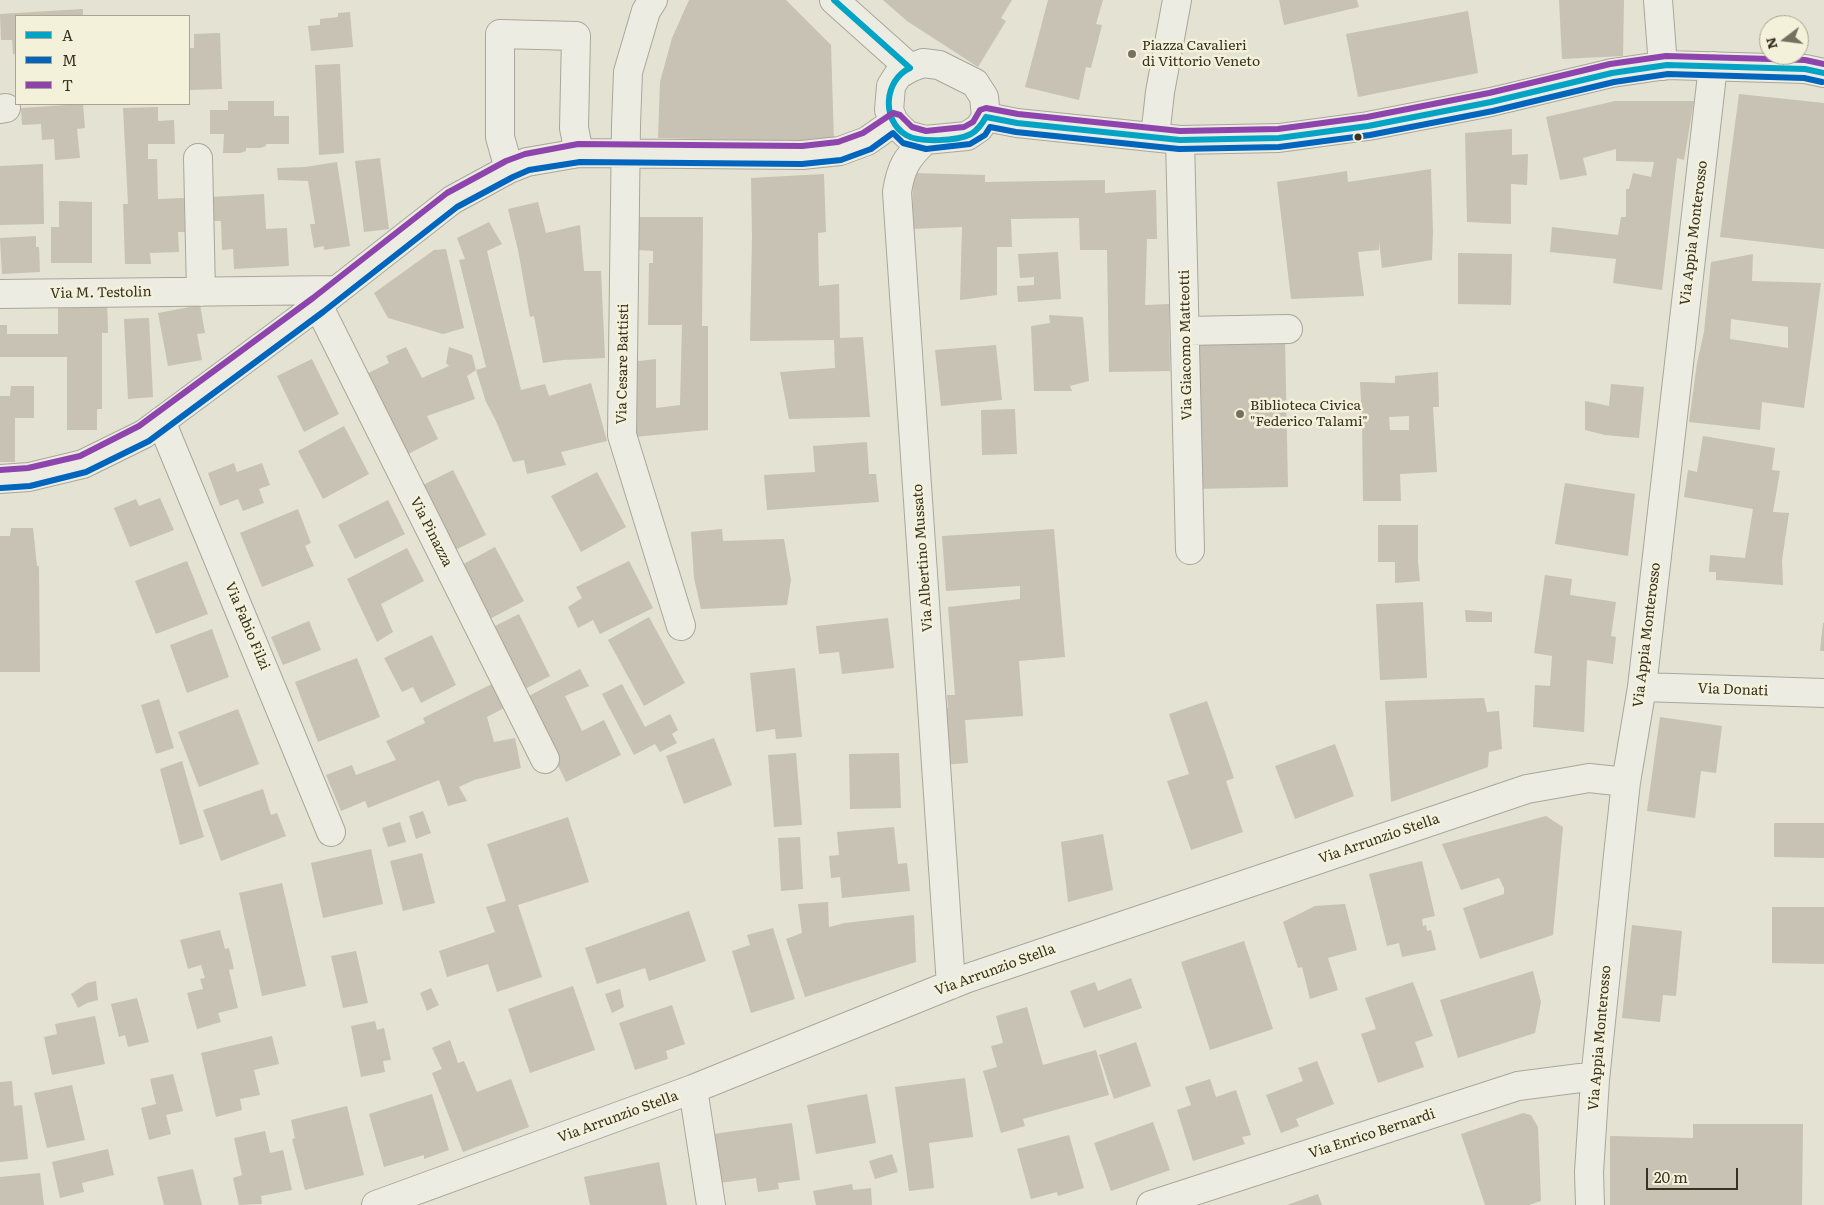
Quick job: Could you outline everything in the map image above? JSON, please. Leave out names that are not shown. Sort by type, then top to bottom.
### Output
[{"type":"street","name":"Via Cesare Battisti","points":[[653,0],[646,11],[628,72],[622,435],[681,626]]},
{"type":"street","points":[[834,0],[910,68]]},
{"type":"street","points":[[1168,139],[1160,92],[1177,0]]},
{"type":"street","points":[[1658,0],[1663,66]]},
{"type":"street","points":[[509,169],[500,137],[500,34],[576,36],[574,128],[578,153]]},
{"type":"street","points":[[923,63],[939,65],[975,83],[984,97],[986,117],[979,128],[967,136],[925,140],[907,135],[894,122],[889,110],[891,86],[898,75],[910,68],[923,63]]},
{"type":"street","points":[[986,117],[1017,123],[1168,139],[1279,138],[1368,126],[1491,102],[1612,73],[1663,66],[1805,69],[1824,72]]},
{"type":"street","name":"Via Appia Monterosso","points":[[1590,1205],[1589,1172],[1595,1080],[1626,782],[1642,688],[1713,66]]},
{"type":"street","points":[[0,479],[30,477],[83,464],[144,434],[328,298],[452,200],[509,169],[527,162],[578,153],[802,155],[840,151],[866,141],[894,122]]},
{"type":"street","name":"Via Giacomo Matteotti","points":[[1168,139],[1186,331],[1190,550]]},
{"type":"street","name":"Via Albertino Mussato","points":[[925,140],[908,156],[899,177],[897,192],[958,982]]},
{"type":"street","points":[[198,158],[201,292]]},
{"type":"street","name":"Via M. Testolin","points":[[0,294],[201,292],[328,298]]},
{"type":"street","name":"Via Pinazza","points":[[328,298],[545,759]]},
{"type":"street","points":[[1186,331],[1288,329]]},
{"type":"street","name":"Via Fabio Filzi","points":[[161,421],[331,832]]},
{"type":"street","name":"Via Donati","points":[[1642,688],[1824,693]]},
{"type":"street","name":"Via Arrunzio Stella","points":[[376,1205],[693,1089],[958,982],[1527,789],[1589,778],[1626,782]]},
{"type":"street","name":"Via Enrico Bernardi","points":[[1151,1205],[1518,1086],[1580,1078],[1595,1080]]},
{"type":"street","points":[[693,1089],[711,1205]]},
{"type":"building","points":[[689,0],[786,0],[831,45],[834,142],[658,138],[660,82],[672,38]]},
{"type":"building","points":[[883,0],[1012,0],[1001,18],[1006,21],[978,67],[907,21]]},
{"type":"building","points":[[1048,0],[1103,0],[1096,24],[1102,25],[1091,68],[1086,67],[1079,100],[1025,87]]},
{"type":"building","points":[[1279,0],[1357,0],[1359,7],[1284,25]]},
{"type":"building","points":[[1559,0],[1624,0],[1623,56],[1562,59]]},
{"type":"building","points":[[83,9],[83,15],[15,15],[15,54],[13,54],[12,40],[1,40],[0,14]]},
{"type":"building","points":[[1468,11],[1478,73],[1358,97],[1346,34]]},
{"type":"building","points":[[350,12],[353,47],[311,51],[308,26],[320,25],[320,19],[338,17],[338,13]]},
{"type":"building","points":[[220,33],[222,89],[190,90],[190,48],[194,48],[194,34]]},
{"type":"building","points":[[340,64],[344,153],[319,155],[315,65]]},
{"type":"building","points":[[1739,94],[1824,103],[1824,249],[1720,237]]},
{"type":"building","points":[[228,101],[274,101],[274,116],[289,116],[289,144],[266,144],[266,146],[260,148],[246,148],[246,151],[240,153],[223,153],[224,134],[210,134],[210,110],[228,110]]},
{"type":"building","points":[[1615,101],[1694,101],[1684,160],[1677,158],[1662,290],[1613,283],[1616,259],[1550,252],[1552,227],[1618,235],[1621,217],[1626,217],[1626,189],[1629,189],[1633,173],[1651,177],[1654,162],[1616,161],[1616,149],[1583,158],[1587,175],[1560,180],[1546,117]]},
{"type":"building","points":[[83,105],[85,128],[77,129],[80,158],[55,160],[54,139],[42,140],[41,124],[22,125],[21,108]]},
{"type":"building","points":[[158,107],[158,121],[174,120],[175,144],[148,144],[148,159],[157,159],[158,199],[184,198],[185,232],[178,232],[179,252],[150,253],[151,264],[125,264],[123,204],[128,204],[123,108]]},
{"type":"building","points":[[1512,129],[1512,155],[1528,154],[1527,185],[1511,184],[1511,224],[1467,222],[1465,133]]},
{"type":"building","points":[[380,158],[389,229],[364,232],[355,161]]},
{"type":"building","points":[[337,162],[350,246],[324,250],[324,246],[314,248],[310,224],[315,224],[308,181],[278,180],[277,168],[305,167]]},
{"type":"building","points":[[43,164],[44,224],[0,225],[0,166]]},
{"type":"building","points":[[1431,169],[1432,260],[1382,268],[1379,241],[1379,250],[1358,252],[1364,296],[1291,299],[1277,182],[1347,171],[1348,182]]},
{"type":"building","points":[[913,173],[985,175],[985,182],[1105,180],[1105,193],[1156,190],[1157,239],[1147,239],[1145,305],[1169,304],[1170,371],[1109,372],[1107,250],[1080,250],[1079,218],[1011,219],[1012,247],[997,247],[997,295],[960,300],[962,227],[912,229]]},
{"type":"building","points":[[824,174],[826,232],[818,233],[819,286],[839,284],[840,338],[863,337],[870,417],[789,419],[780,372],[835,368],[834,340],[750,341],[751,178]]},
{"type":"building","points":[[264,194],[266,229],[287,228],[289,266],[234,269],[233,249],[222,250],[221,221],[213,221],[211,197]]},
{"type":"building","points":[[59,201],[92,202],[92,263],[51,263],[51,227],[59,227]]},
{"type":"building","points":[[538,202],[546,233],[580,225],[584,271],[601,271],[605,358],[543,363],[534,316],[530,317],[518,250],[508,209]]},
{"type":"building","points":[[638,217],[703,217],[702,326],[708,326],[708,430],[634,437],[631,362],[656,359],[656,408],[680,405],[682,325],[648,325],[649,263],[653,263],[653,251],[638,250]]},
{"type":"building","points":[[489,222],[502,244],[487,251],[521,390],[545,384],[549,396],[591,383],[607,441],[561,452],[566,465],[527,474],[524,460],[513,462],[486,402],[476,370],[486,367],[459,260],[465,259],[457,238]]},
{"type":"building","points":[[36,236],[36,247],[39,247],[40,272],[2,274],[0,238]]},
{"type":"building","points":[[446,249],[464,328],[443,334],[388,318],[374,293],[434,250]]},
{"type":"building","points":[[1058,252],[1061,299],[1018,302],[1017,286],[1034,285],[1034,277],[1020,278],[1018,254]]},
{"type":"building","points":[[1458,253],[1512,254],[1511,305],[1458,304]]},
{"type":"building","points":[[1753,254],[1752,281],[1821,283],[1804,408],[1762,402],[1760,430],[1689,422],[1697,363],[1704,332],[1711,262]],"holes":[[[1731,319],[1788,327],[1788,348],[1730,339]]]},
{"type":"building","points":[[107,298],[108,333],[102,333],[102,409],[97,409],[97,430],[67,430],[67,357],[0,357],[0,325],[7,325],[7,334],[58,334],[58,299]]},
{"type":"building","points":[[200,305],[205,333],[197,334],[202,360],[168,366],[158,313]]},
{"type":"building","points":[[1049,315],[1083,317],[1089,381],[1070,386],[1072,391],[1034,391],[1031,326],[1050,323]]},
{"type":"building","points":[[149,318],[153,397],[128,399],[124,319]]},
{"type":"building","name":"Biblioteca Civica \"Federico Talami\"","points":[[1285,339],[1288,487],[1195,489],[1193,340]]},
{"type":"building","points":[[996,345],[1002,400],[941,406],[935,350]]},
{"type":"building","points":[[406,347],[422,378],[449,366],[446,363],[449,347],[472,355],[476,370],[467,376],[475,399],[427,416],[438,439],[402,457],[362,376],[389,363],[386,356]]},
{"type":"building","points":[[312,359],[339,414],[304,432],[277,376]]},
{"type":"building","points":[[1438,372],[1439,407],[1433,407],[1437,472],[1400,474],[1401,501],[1363,501],[1360,382],[1395,383],[1395,376]],"holes":[[[1409,416],[1409,430],[1390,430],[1389,417]]]},
{"type":"building","points":[[1611,384],[1644,387],[1639,438],[1605,435],[1585,430],[1585,401],[1609,406]]},
{"type":"building","points":[[11,386],[34,386],[34,418],[15,418],[15,462],[0,462],[0,396],[10,396]]},
{"type":"building","points":[[1015,409],[1017,454],[982,455],[981,410]]},
{"type":"building","points":[[344,426],[369,474],[323,499],[298,451]]},
{"type":"building","points":[[1703,436],[1775,448],[1772,470],[1780,471],[1773,512],[1789,513],[1782,560],[1783,585],[1716,580],[1716,572],[1709,572],[1710,555],[1745,558],[1753,509],[1684,497],[1688,470],[1697,472]]},
{"type":"building","points":[[867,442],[869,474],[876,474],[879,502],[767,510],[764,475],[815,472],[813,446]]},
{"type":"building","points":[[234,463],[237,472],[262,463],[270,485],[259,489],[264,503],[243,511],[238,499],[220,506],[208,473]]},
{"type":"building","points":[[453,470],[486,535],[449,553],[417,488]]},
{"type":"building","points":[[597,472],[626,527],[581,552],[551,496]]},
{"type":"building","points":[[1565,483],[1635,494],[1628,556],[1555,544]]},
{"type":"building","points":[[160,498],[174,530],[130,547],[114,508],[136,499],[139,506]]},
{"type":"building","points":[[388,500],[405,534],[355,559],[338,525]]},
{"type":"building","points":[[298,509],[311,543],[305,546],[314,566],[262,587],[240,533]]},
{"type":"building","points":[[1378,525],[1418,525],[1420,581],[1395,583],[1395,562],[1378,562]]},
{"type":"building","points":[[11,528],[33,528],[37,566],[39,566],[40,672],[0,672],[0,536],[10,536]]},
{"type":"building","points":[[722,529],[723,541],[784,539],[791,580],[787,605],[701,609],[694,578],[691,532]]},
{"type":"building","points":[[1054,529],[1065,657],[1019,661],[1023,716],[965,720],[968,763],[942,765],[938,708],[948,708],[947,695],[955,695],[948,607],[1020,599],[1020,586],[946,591],[942,536]]},
{"type":"building","points":[[495,547],[524,601],[484,622],[456,568]]},
{"type":"building","points":[[407,548],[424,581],[381,604],[393,632],[377,642],[347,579]]},
{"type":"building","points":[[187,561],[208,614],[156,634],[135,581]]},
{"type":"building","points":[[629,561],[653,608],[600,634],[593,620],[578,628],[568,607],[582,598],[576,587]]},
{"type":"building","points":[[1545,575],[1572,579],[1570,595],[1616,602],[1611,636],[1616,637],[1613,664],[1587,660],[1584,732],[1533,727],[1535,685],[1550,686],[1552,656],[1534,653]]},
{"type":"building","points":[[1423,602],[1427,678],[1380,680],[1376,604]]},
{"type":"building","points":[[1465,610],[1492,612],[1492,622],[1466,622]]},
{"type":"building","points":[[519,614],[550,676],[523,690],[487,630]]},
{"type":"building","points":[[649,617],[685,683],[644,706],[608,640]]},
{"type":"building","points":[[888,618],[894,668],[842,674],[839,652],[819,654],[816,626]]},
{"type":"building","points":[[309,621],[321,650],[283,665],[271,637]]},
{"type":"building","points":[[1823,623],[1824,651],[1820,651]]},
{"type":"building","points":[[212,629],[229,677],[187,693],[170,645]]},
{"type":"building","points":[[432,635],[456,685],[421,703],[413,687],[402,692],[384,658]]},
{"type":"building","points":[[357,658],[380,717],[318,742],[295,682]]},
{"type":"building","points":[[795,668],[802,737],[776,739],[775,729],[756,732],[750,673]]},
{"type":"building","points":[[580,669],[589,686],[565,696],[582,731],[604,720],[621,755],[566,782],[525,698]]},
{"type":"building","points":[[496,682],[508,706],[487,717],[494,742],[515,738],[521,768],[474,780],[459,787],[467,801],[448,806],[439,780],[368,808],[365,801],[341,811],[326,775],[352,765],[356,775],[396,760],[386,741],[425,723],[423,718]]},
{"type":"building","points":[[622,684],[645,727],[670,714],[678,730],[672,734],[677,743],[660,752],[655,744],[634,755],[602,694]]},
{"type":"building","points":[[1484,698],[1487,712],[1499,711],[1502,749],[1489,752],[1488,767],[1391,802],[1385,701]]},
{"type":"building","points":[[159,699],[174,748],[156,754],[141,705]]},
{"type":"building","points":[[1207,701],[1234,778],[1226,781],[1243,832],[1191,850],[1167,781],[1189,774],[1169,714]]},
{"type":"building","points":[[238,709],[259,764],[199,787],[178,732]]},
{"type":"building","points":[[1660,717],[1722,726],[1716,773],[1701,771],[1695,818],[1647,811]]},
{"type":"building","points":[[714,738],[732,785],[684,804],[666,756]]},
{"type":"building","points":[[1335,744],[1354,796],[1295,819],[1275,766]]},
{"type":"building","points":[[796,753],[802,825],[774,827],[768,755]]},
{"type":"building","points":[[899,753],[901,808],[850,809],[849,754]]},
{"type":"building","points":[[182,761],[204,837],[180,845],[160,769]]},
{"type":"building","points":[[263,789],[271,815],[277,813],[286,836],[221,861],[203,810]]},
{"type":"building","points":[[423,811],[431,833],[416,839],[409,816]]},
{"type":"building","points":[[1546,816],[1563,827],[1553,935],[1480,959],[1463,908],[1504,894],[1504,888],[1499,878],[1461,890],[1442,844]]},
{"type":"building","points":[[568,817],[589,882],[518,905],[542,977],[497,992],[488,964],[447,977],[439,951],[495,932],[486,907],[506,901],[487,844]]},
{"type":"building","points":[[400,822],[406,842],[388,847],[382,828]]},
{"type":"building","points":[[1774,823],[1824,823],[1824,858],[1774,857]]},
{"type":"building","points":[[894,827],[898,864],[907,863],[910,891],[842,898],[840,877],[831,878],[829,856],[839,855],[837,832]]},
{"type":"building","points":[[1103,834],[1113,890],[1068,902],[1061,842]]},
{"type":"building","points":[[800,837],[803,889],[781,891],[778,838]]},
{"type":"building","points":[[371,849],[383,904],[323,918],[311,863]]},
{"type":"building","points":[[422,853],[435,903],[403,911],[390,861]]},
{"type":"building","points":[[1422,861],[1435,916],[1422,919],[1423,926],[1426,925],[1427,931],[1431,930],[1436,950],[1402,957],[1399,943],[1387,946],[1369,874]]},
{"type":"building","points":[[282,883],[306,986],[262,996],[239,893]]},
{"type":"building","points":[[828,902],[829,927],[845,923],[914,915],[916,962],[805,997],[786,939],[802,933],[798,904]]},
{"type":"building","points":[[1345,904],[1357,950],[1328,958],[1338,990],[1310,999],[1302,967],[1298,968],[1283,922],[1315,906]]},
{"type":"building","points":[[1772,907],[1824,907],[1824,964],[1772,963]]},
{"type":"building","points":[[689,911],[706,961],[649,981],[645,968],[597,984],[585,948]]},
{"type":"building","points":[[1632,925],[1682,931],[1676,996],[1663,995],[1660,1022],[1622,1018]]},
{"type":"building","points":[[773,928],[795,999],[751,1013],[732,951],[750,945],[747,935]]},
{"type":"building","points":[[220,930],[225,949],[229,948],[234,969],[229,970],[238,1008],[218,1013],[221,1022],[197,1029],[187,993],[203,989],[200,979],[205,978],[201,965],[188,969],[180,940]]},
{"type":"building","points":[[1244,941],[1273,1029],[1210,1050],[1181,962]]},
{"type":"building","points":[[356,951],[368,1003],[343,1008],[331,956]]},
{"type":"building","points":[[1533,971],[1541,1002],[1535,1033],[1458,1058],[1440,1000]]},
{"type":"building","points":[[1131,978],[1142,1008],[1084,1028],[1070,991],[1095,982],[1098,991]]},
{"type":"building","points":[[96,981],[98,1000],[78,1008],[71,994],[87,983]]},
{"type":"building","points":[[1413,982],[1433,1036],[1415,1042],[1424,1067],[1378,1083],[1361,1034],[1376,1029],[1365,998]]},
{"type":"building","points":[[573,986],[595,1050],[530,1073],[508,1009]]},
{"type":"building","points":[[431,988],[439,1005],[427,1011],[420,993]]},
{"type":"building","points":[[620,989],[624,1007],[612,1013],[605,994]]},
{"type":"building","points":[[137,998],[149,1042],[128,1047],[125,1035],[119,1037],[111,1004]]},
{"type":"building","points":[[672,1005],[685,1044],[666,1051],[668,1059],[635,1070],[619,1023]]},
{"type":"building","points":[[1027,1007],[1043,1065],[1096,1050],[1109,1095],[1023,1119],[1025,1126],[1001,1133],[983,1071],[997,1067],[991,1046],[1003,1043],[996,1016]]},
{"type":"building","points":[[95,1016],[105,1064],[52,1075],[44,1037],[57,1034],[55,1024]]},
{"type":"building","points":[[375,1021],[377,1030],[384,1028],[391,1060],[383,1061],[385,1072],[361,1077],[351,1026]]},
{"type":"building","points":[[272,1036],[279,1064],[254,1070],[260,1095],[240,1099],[242,1110],[216,1117],[201,1053]]},
{"type":"building","points":[[450,1040],[458,1063],[464,1061],[477,1092],[511,1079],[529,1127],[463,1152],[432,1073],[442,1069],[432,1048]]},
{"type":"building","points":[[1136,1042],[1151,1086],[1114,1099],[1099,1055]]},
{"type":"building","points":[[1317,1061],[1334,1104],[1296,1119],[1299,1126],[1281,1133],[1266,1095],[1303,1081],[1298,1068]]},
{"type":"building","points":[[173,1074],[183,1111],[166,1115],[171,1134],[149,1140],[141,1108],[156,1104],[150,1079]]},
{"type":"building","points":[[965,1078],[973,1137],[929,1143],[934,1188],[909,1191],[895,1087]]},
{"type":"building","points":[[1210,1079],[1216,1097],[1236,1090],[1251,1135],[1242,1137],[1245,1144],[1193,1161],[1177,1110],[1191,1105],[1185,1087]]},
{"type":"building","points":[[12,1081],[14,1106],[22,1105],[28,1159],[0,1162],[0,1082]]},
{"type":"building","points":[[72,1085],[85,1140],[47,1148],[34,1093]]},
{"type":"building","points":[[432,1094],[449,1150],[424,1159],[424,1155],[384,1167],[369,1114]]},
{"type":"building","points":[[867,1094],[876,1143],[816,1154],[807,1105]]},
{"type":"building","points":[[347,1106],[364,1175],[305,1190],[292,1139],[295,1138],[291,1120]]},
{"type":"building","points":[[1523,1113],[1531,1115],[1538,1127],[1541,1201],[1529,1205],[1485,1205],[1461,1134]]},
{"type":"building","points":[[1153,1122],[1170,1170],[1111,1191],[1094,1143]]},
{"type":"building","points":[[792,1123],[800,1180],[778,1183],[779,1189],[758,1192],[756,1178],[720,1183],[713,1134]]},
{"type":"building","points":[[1693,1124],[1803,1124],[1802,1205],[1610,1205],[1610,1136],[1693,1138]]},
{"type":"building","points":[[265,1131],[270,1153],[283,1150],[292,1190],[261,1196],[262,1204],[239,1205],[233,1178],[242,1175],[234,1138]]},
{"type":"building","points":[[1069,1135],[1084,1188],[1058,1196],[1057,1192],[1031,1199],[1017,1149]]},
{"type":"building","points":[[108,1149],[114,1175],[82,1183],[84,1192],[60,1198],[52,1162]]},
{"type":"building","points":[[892,1154],[898,1172],[875,1179],[869,1161]]},
{"type":"building","points":[[659,1162],[667,1205],[590,1205],[584,1177]]},
{"type":"building","points":[[193,1169],[202,1205],[164,1205],[157,1177]]},
{"type":"building","points":[[40,1173],[44,1205],[0,1205],[0,1177]]},
{"type":"building","points":[[852,1184],[853,1190],[871,1188],[872,1205],[816,1205],[813,1191]]},
{"type":"building","points":[[1318,1194],[1322,1205],[1287,1205]]},
{"type":"transit line","name":"A","points":[[834,0],[910,68]]},
{"type":"transit line","name":"T","points":[[0,470],[28,468],[80,456],[139,426],[313,298],[447,193],[506,161],[525,154],[578,144],[802,146],[838,142],[863,133],[893,113],[900,115],[912,127],[926,131],[964,127],[973,122],[980,110],[986,108],[1018,114],[1180,131],[1278,129],[1367,117],[1489,93],[1610,64],[1666,56],[1805,60],[1824,64]]},
{"type":"transit line","name":"A","points":[[986,117],[1017,123],[1180,140],[1279,138],[1368,126],[1491,102],[1612,73],[1667,65],[1805,69],[1824,73]]},
{"type":"transit line","name":"A","points":[[910,68],[895,81],[889,100],[892,120],[906,135],[912,138],[929,140],[957,138],[971,134],[980,127],[986,117]]},
{"type":"transit line","name":"M","points":[[1,488],[30,486],[86,472],[149,441],[323,312],[457,207],[529,170],[580,162],[802,164],[841,160],[871,149],[893,133],[903,143],[926,149],[970,144],[985,135],[990,127],[1016,132],[1179,149],[1279,147],[1370,135],[1493,111],[1614,82],[1668,74],[1804,78],[1822,82]]},
{"type":"place","name":"Piazza Cavalieri di Vittorio Veneto","points":[[1132,54]]},
{"type":"place","name":"Biblioteca Civica \"Federico Talami\"","points":[[1240,414]]}]
